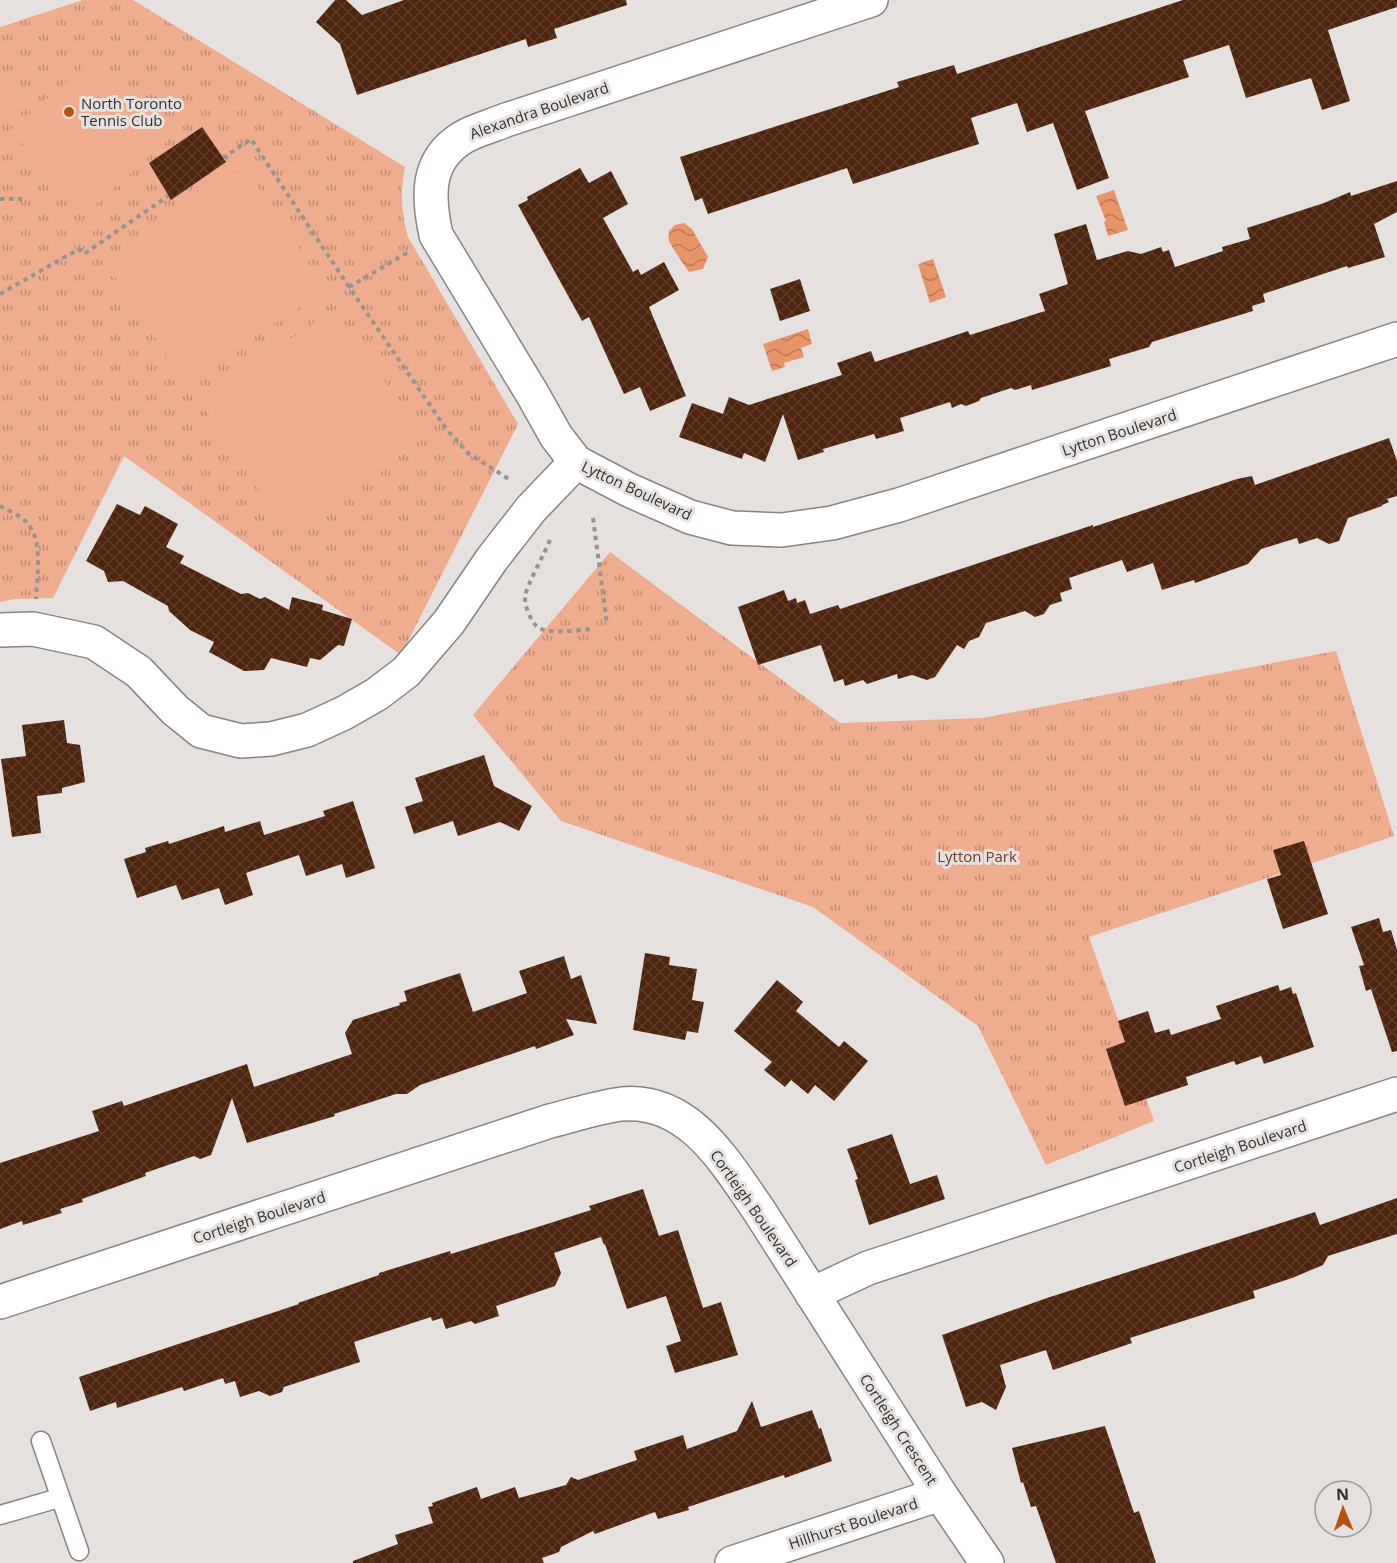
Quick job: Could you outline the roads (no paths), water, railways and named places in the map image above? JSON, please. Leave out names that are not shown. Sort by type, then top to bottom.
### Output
[{"type":"street","name":"Alexandra Boulevard","points":[[576,462],[555,436],[533,395],[436,235],[431,210],[430,186],[437,164],[448,148],[464,136],[506,120],[871,0]]},
{"type":"street","name":"Lytton Boulevard","points":[[0,630],[33,629],[94,642],[139,672],[175,710],[201,731],[241,741],[271,739],[307,730],[344,713],[377,694],[406,672],[449,622],[492,559],[531,508],[576,462],[629,490],[690,517],[732,528],[782,530],[832,523],[899,505],[1397,339]]},
{"type":"street","name":"Cortleigh Boulevard","points":[[0,1302],[550,1121],[623,1104],[648,1105],[672,1113],[714,1148],[752,1200],[812,1294],[868,1268],[1397,1094]]},
{"type":"street","name":"Cortleigh Crescent","points":[[812,1294],[987,1563]]},
{"type":"street","name":"Hillhurst Boulevard","points":[[732,1563],[940,1494]]},
{"type":"lane","points":[[41,1441],[79,1551]]},
{"type":"lane","points":[[0,1515],[59,1498]]},
{"type":"water","points":[[1114,190],[1128,230],[1108,236],[1104,222],[1106,221],[1096,196]]},
{"type":"water","points":[[684,223],[692,229],[708,257],[703,269],[689,272],[669,241],[669,231],[675,225]]},
{"type":"water","points":[[933,259],[946,297],[930,303],[918,264]]},
{"type":"water","points":[[808,329],[812,344],[801,348],[804,357],[784,363],[785,367],[772,371],[763,344]]},
{"type":"place","name":"North Toronto Tennis Club","points":[[69,112]]},
{"type":"park label","name":"Lytton Park","points":[[977,856]]}]
